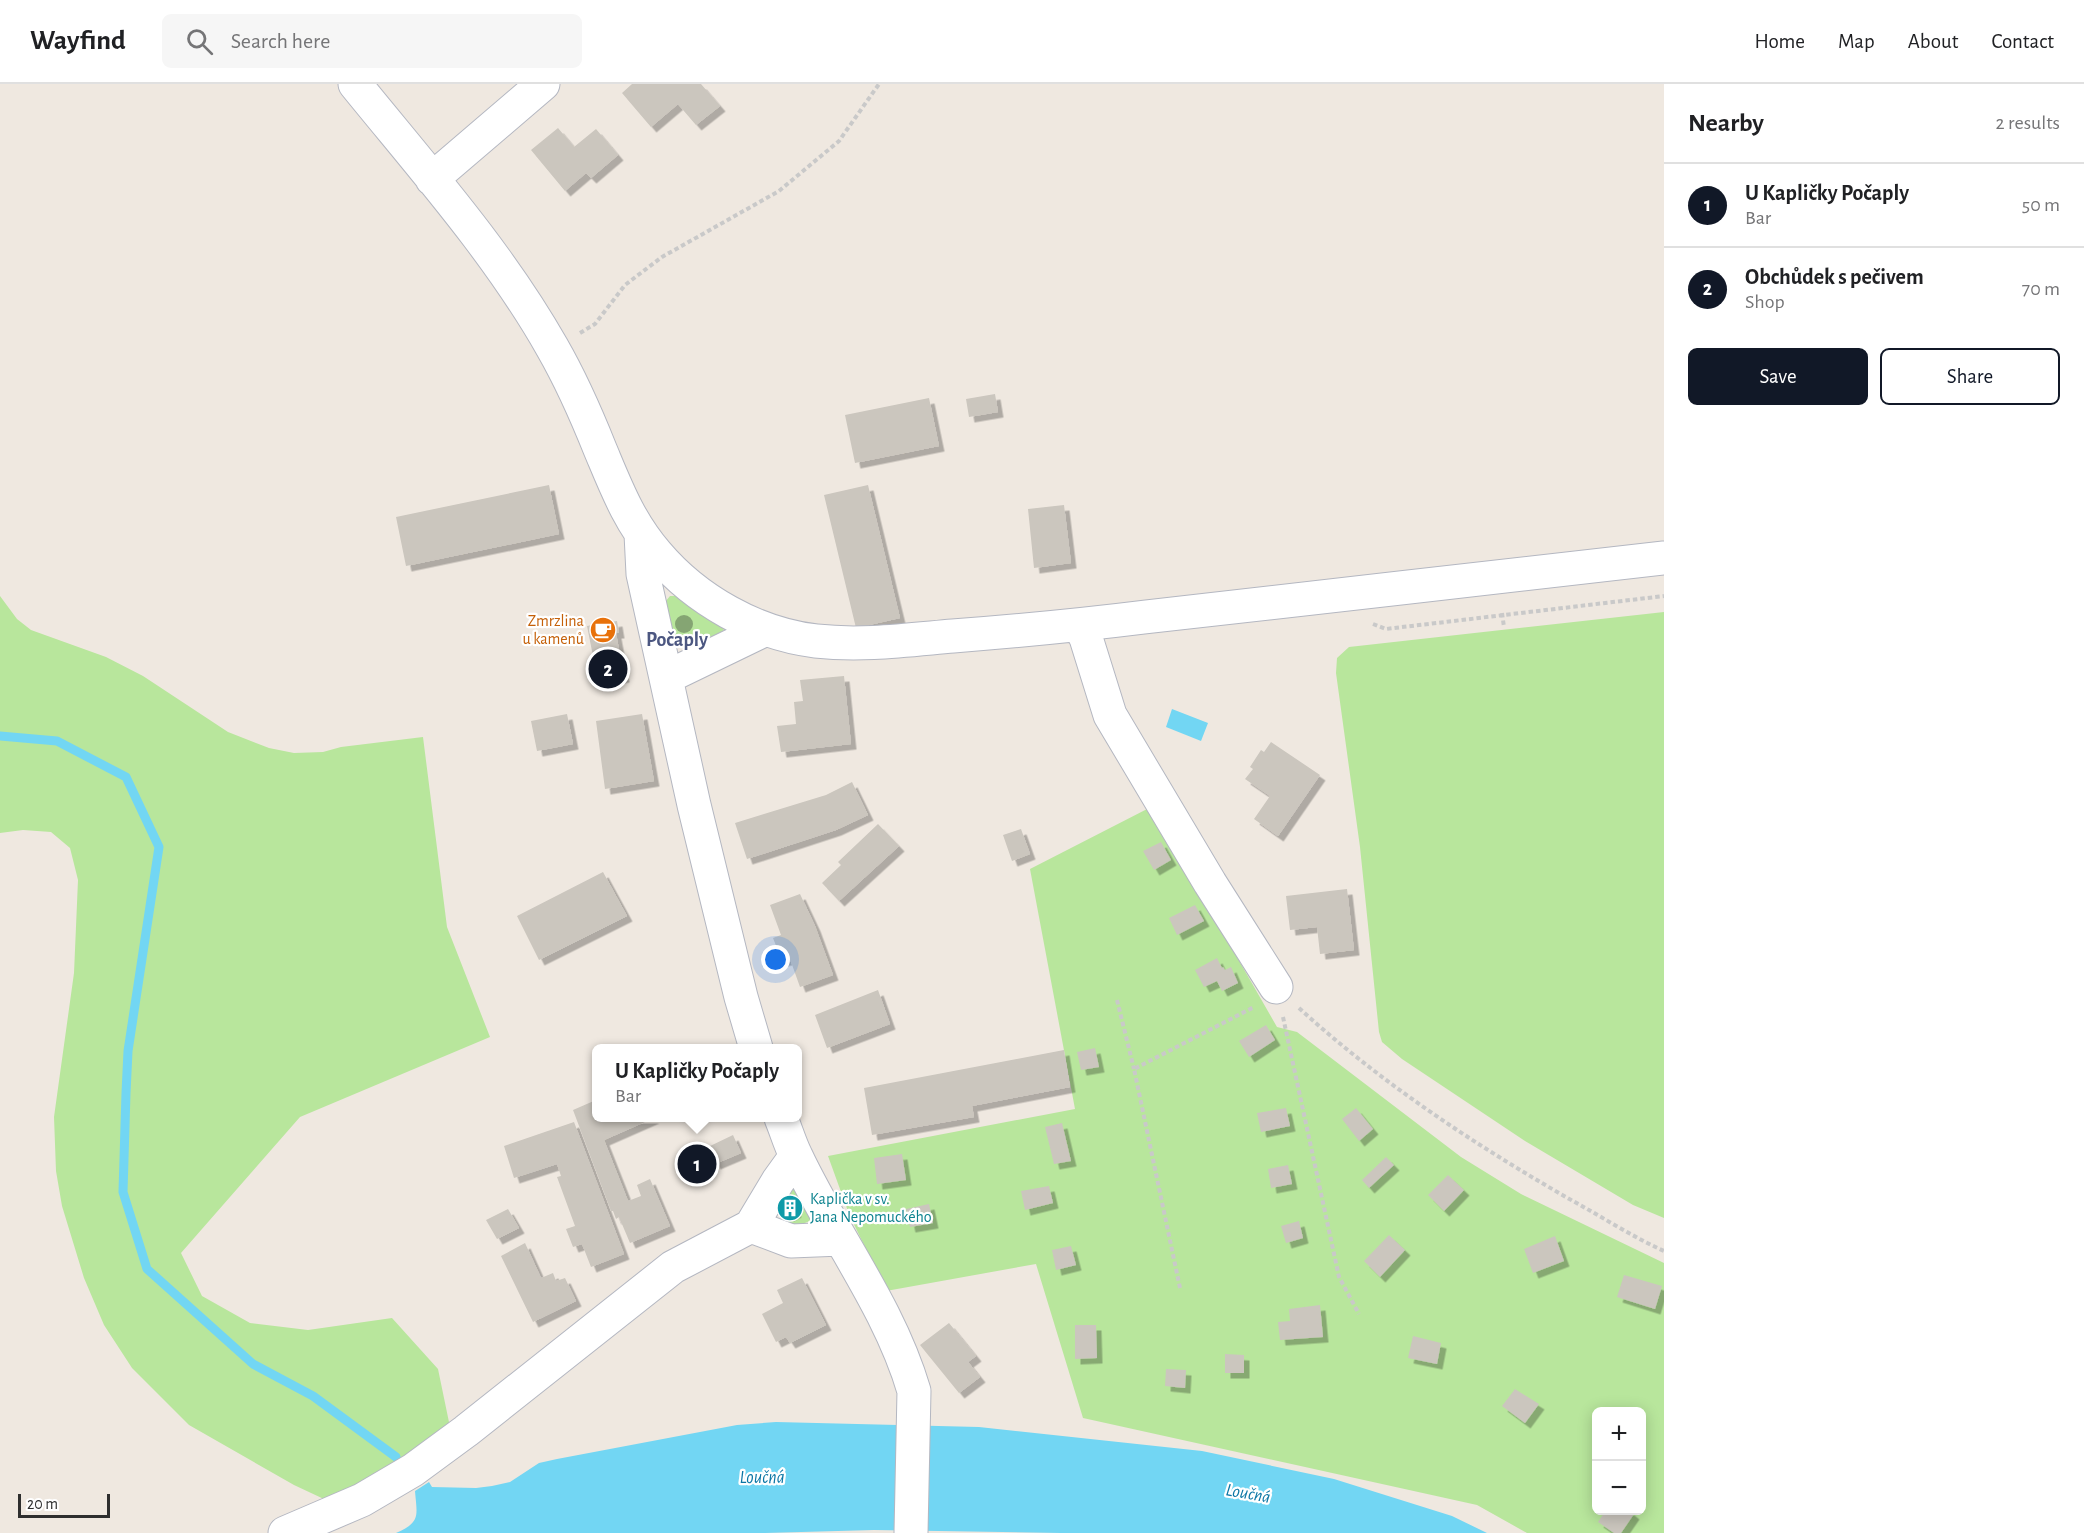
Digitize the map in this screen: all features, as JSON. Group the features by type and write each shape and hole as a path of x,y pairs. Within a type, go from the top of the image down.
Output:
{"street":[{"path":"355,84 512,281 554,350 583,407 621,501 641,534 659,557 687,584 724,610 766,629 813,640 866,643 1080,625 1664,558"},
{"path":"432,179 543,84"},
{"path":"641,534 643,574 699,828 741,998 755,1044"},
{"path":"1080,625 1110,715 1210,883 1276,987"},
{"path":"667,677 766,629"},
{"path":"783,1122 796,1156 871,1292 907,1370 914,1391 911,1533"},
{"path":"285,1533 362,1500 413,1470 557,1360 673,1267 751,1226 796,1156"},
{"path":"751,1226 791,1241 841,1239"}],"path":[{"path":"554,350 595,324 625,285 662,257 779,191 839,141 879,84"},
{"path":"1365,622 1386,629 1664,596"},
{"path":"1134,1069 1263,1003 1276,987"},
{"path":"1276,987 1349,1051 1412,1098 1556,1191 1664,1251"},
{"path":"1276,987 1339,1277 1359,1314"},
{"path":"1117,1000 1134,1069 1180,1288"}],"green space":[{"path":"0,596 17,619 31,630 106,657 143,676 228,732 269,748 294,753 323,752 341,747 423,737 447,927 490,1037 300,1117 181,1253 202,1296 250,1323 308,1330 392,1318 438,1369 450,1427 372,1481 326,1500 294,1485 189,1425 132,1368 104,1325 84,1278 62,1206 56,1171 54,1117 74,973 78,880 70,848 51,832 23,830 0,833"},
{"path":"670,596 675,596 721,625 724,630 698,640 683,641 671,637 665,602"},
{"path":"1664,612 1664,1218 1633,1205 1525,1141 1402,1059 1382,1042 1379,1032 1360,847 1336,673 1337,658 1349,647"},
{"path":"1151,807 1277,1027 1297,1032 1461,1157 1521,1194 1664,1263 1664,1533 1527,1533 1477,1505 1083,1418 1036,1264 886,1291 849,1214 828,1156 1075,1109 1030,869"},
{"path":"799,1183 815,1219 787,1230 777,1203 783,1190"}],"water":[{"path":"1172,709 1208,723 1201,741 1166,727"},
{"name":"Loučná","path":"776,1422 979,1427 1202,1451 1334,1479 1452,1516 1487,1533 1061,1533 874,1530 765,1533 396,1533 414,1521 416,1517 415,1491 429,1482 432,1487 492,1486 510,1482 539,1463 737,1425"}],"building":[{"path":"632,84 701,84 720,106 696,125 678,104 651,127 622,93"},
{"path":"558,128 574,147 596,129 618,155 591,178 586,173 565,191 531,150"},
{"path":"995,394 998,412 969,417 966,399"},
{"path":"929,398 939,446 855,463 845,415"},
{"path":"549,485 559,534 406,566 396,517"},
{"path":"868,485 900,618 856,628 824,495"},
{"path":"1064,505 1071,563 1034,568 1028,509"},
{"path":"617,621 619,633 616,633 624,677 598,681 587,626"},
{"path":"844,676 851,744 781,752 777,726 796,724 794,702 803,701 800,680"},
{"path":"567,714 573,744 537,751 531,721"},
{"path":"642,714 654,781 605,789 596,721"},
{"path":"1271,742 1320,775 1278,836 1254,819 1270,796 1245,779 1253,769 1250,767 1261,750 1264,752"},
{"path":"852,782 868,815 836,830 747,859 735,823 826,795"},
{"path":"878,824 899,846 839,901 822,883 841,865 838,862"},
{"path":"1021,829 1030,854 1012,861 1003,835"},
{"path":"1161,842 1171,860 1154,870 1143,851"},
{"path":"603,872 627,916 539,960 517,916"},
{"path":"1347,889 1354,950 1320,954 1317,927 1290,930 1286,896"},
{"path":"800,894 815,926 833,975 800,987 790,959 782,961 773,938 781,935 770,905"},
{"path":"1195,905 1204,921 1177,935 1169,918"},
{"path":"1217,958 1225,970 1231,967 1238,983 1222,991 1217,981 1204,987 1195,970"},
{"path":"878,990 890,1024 827,1048 815,1015"},
{"path":"1266,1025 1275,1040 1249,1057 1239,1041"},
{"path":"1095,1048 1099,1067 1081,1070 1077,1052"},
{"path":"1064,1050 1070,1087 972,1106 974,1117 872,1135 864,1088"},
{"path":"592,1102 592,1122 645,1122 604,1140 628,1201 641,1196 637,1185 650,1179 670,1226 630,1243 619,1217 616,1219 611,1211 573,1110"},
{"path":"1286,1108 1290,1126 1261,1132 1257,1113"},
{"path":"1356,1108 1373,1129 1359,1141 1342,1119"},
{"path":"574,1122 624,1254 591,1267 582,1244 573,1247 566,1229 575,1226 557,1177 561,1176 557,1164 514,1178 504,1146"},
{"path":"1062,1123 1071,1161 1054,1164 1045,1127"},
{"path":"733,1135 741,1153 715,1164 708,1147"},
{"path":"902,1154 906,1180 877,1184 874,1158"},
{"path":"1386,1157 1394,1165 1369,1188 1362,1180"},
{"path":"1288,1165 1292,1184 1271,1188 1268,1169"},
{"path":"1448,1175 1464,1190 1444,1211 1428,1195"},
{"path":"1049,1186 1053,1203 1025,1210 1021,1191"},
{"name":"Kaplička v sv. Jana Nepomuckého","path":"792,1201 796,1212 788,1216 784,1204"},
{"path":"929,1204 933,1223 910,1227 906,1209"},
{"path":"508,1209 519,1228 497,1239 486,1220"},
{"path":"1299,1221 1303,1238 1286,1243 1281,1226"},
{"path":"1389,1235 1405,1250 1380,1277 1364,1261"},
{"path":"1555,1236 1564,1261 1533,1273 1524,1249"},
{"path":"525,1243 541,1278 553,1273 556,1281 565,1278 576,1301 533,1322 501,1256"},
{"path":"1071,1246 1076,1265 1056,1270 1052,1250"},
{"path":"1624,1275 1662,1286 1655,1309 1617,1297"},
{"path":"802,1278 826,1325 790,1343 786,1337 776,1342 762,1314 783,1303 777,1290"},
{"path":"1320,1305 1323,1337 1280,1340 1278,1322 1290,1321 1289,1309"},
{"path":"949,1323 976,1356 968,1362 980,1377 959,1393 920,1345"},
{"path":"1075,1325 1096,1325 1097,1358 1075,1359"},
{"path":"1413,1336 1441,1343 1437,1364 1408,1358"},
{"path":"1225,1354 1244,1355 1244,1373 1225,1373"},
{"path":"1166,1369 1186,1370 1185,1388 1165,1386"},
{"path":"1515,1389 1539,1404 1525,1423 1502,1406"},
{"path":"1603,1515 1633,1515 1621,1533 1614,1533 1598,1522"}],"waterway":[{"path":"0,736 57,741 126,777 159,847 128,1051 123,1192 147,1269 253,1364 313,1396 396,1457"}],"place":[{"name":"Zmrzlina u kamenů","path":"603,630"},
{"name":"Obchůdek s pečivem","path":"608,669"},
{"name":"U Kapličky Počaply","path":"697,1164"},
{"name":"Kaplička v sv. Jana Nepomuckého","path":"790,1208"}],"district":[{"name":"Počaply","path":"677,640"}]}
